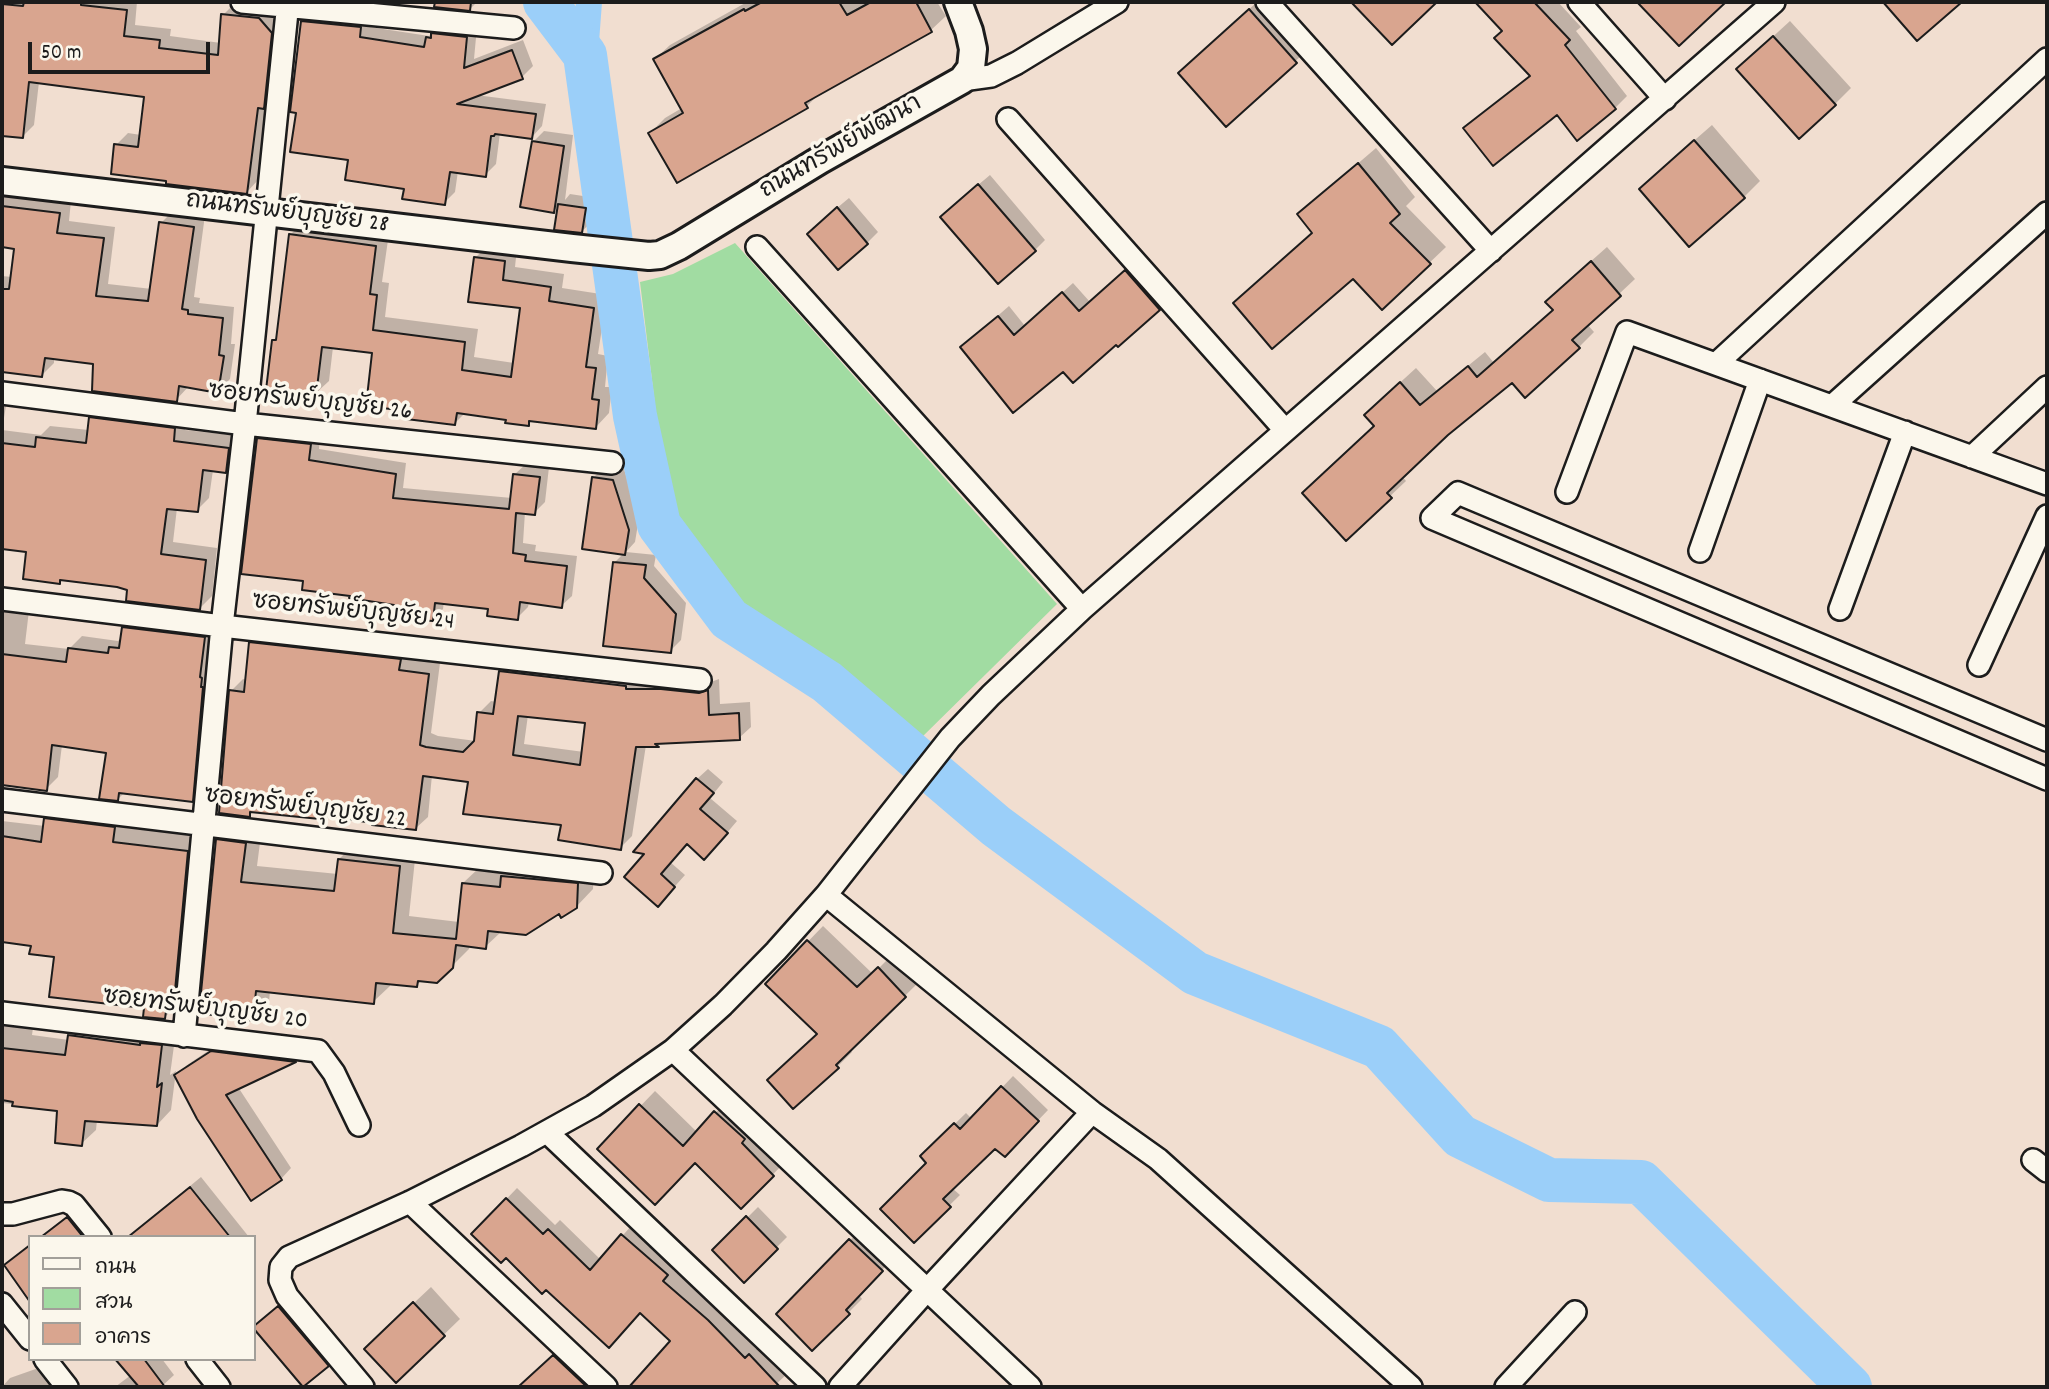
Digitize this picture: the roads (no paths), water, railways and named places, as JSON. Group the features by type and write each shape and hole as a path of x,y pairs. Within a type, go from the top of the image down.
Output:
{"street":[{"path":"242,2 288,4 514,28"},
{"path":"958,2 973,50 971,68 962,80"},
{"path":"962,80 991,76 1017,63 1116,2"},
{"path":"1268,2 1490,251"},
{"path":"1579,2 1665,99"},
{"path":"363,1387 287,1296 280,1280 281,1267 289,1257 410,1202 547,1132 593,1106 673,1050 723,1005 826,895 950,738 1082,609 1774,2"},
{"path":"184,1036 222,626 288,4"},
{"path":"1716,364 2047,59"},
{"name":"ถนนทรัพย์พัฒนา","path":"649,256 669,252 820,160 962,80"},
{"path":"1008,119 1285,430"},
{"name":"ถนนทรัพย์บุญชัย 28","path":"2,181 649,256"},
{"path":"1832,406 2047,214"},
{"path":"757,247 1082,609"},
{"path":"1567,492 1627,332 2047,484"},
{"path":"1700,551 1760,380"},
{"path":"1972,457 2047,387"},
{"name":"ซอยทรัพย์บุญชัย 26","path":"2,393 245,424 612,463"},
{"path":"1840,609 1905,432"},
{"path":"2047,740 1458,493 1432,518 2047,779"},
{"path":"1979,665 2047,516"},
{"name":"ซอยทรัพย์บุญชัย 24","path":"2,599 700,680"},
{"name":"ซอยทรัพย์บุญชัย 22","path":"2,800 601,873"},
{"path":"826,895 1092,1112 1158,1159 1411,1387"},
{"name":"ซอยทรัพย์บุญชัย 20","path":"2,1013 318,1051 334,1073 359,1125"},
{"path":"673,1050 1030,1387"},
{"path":"840,1387 1092,1112"},
{"path":"547,1132 815,1387"},
{"path":"2,1214 68,1202 74,1205 98,1235"},
{"path":"410,1202 606,1387"},
{"path":"2,1304 28,1336"},
{"path":"1506,1387 1575,1312"},
{"path":"47,1361 67,1387"},
{"path":"199,1361 219,1387"}],"waterway":[{"path":"545,2 585,55 635,416 659,525 729,619 827,682 996,826 1195,973 1379,1047 1460,1136 1549,1180 1641,1182 1850,1387"},
{"path":"585,55 589,2"}]}
